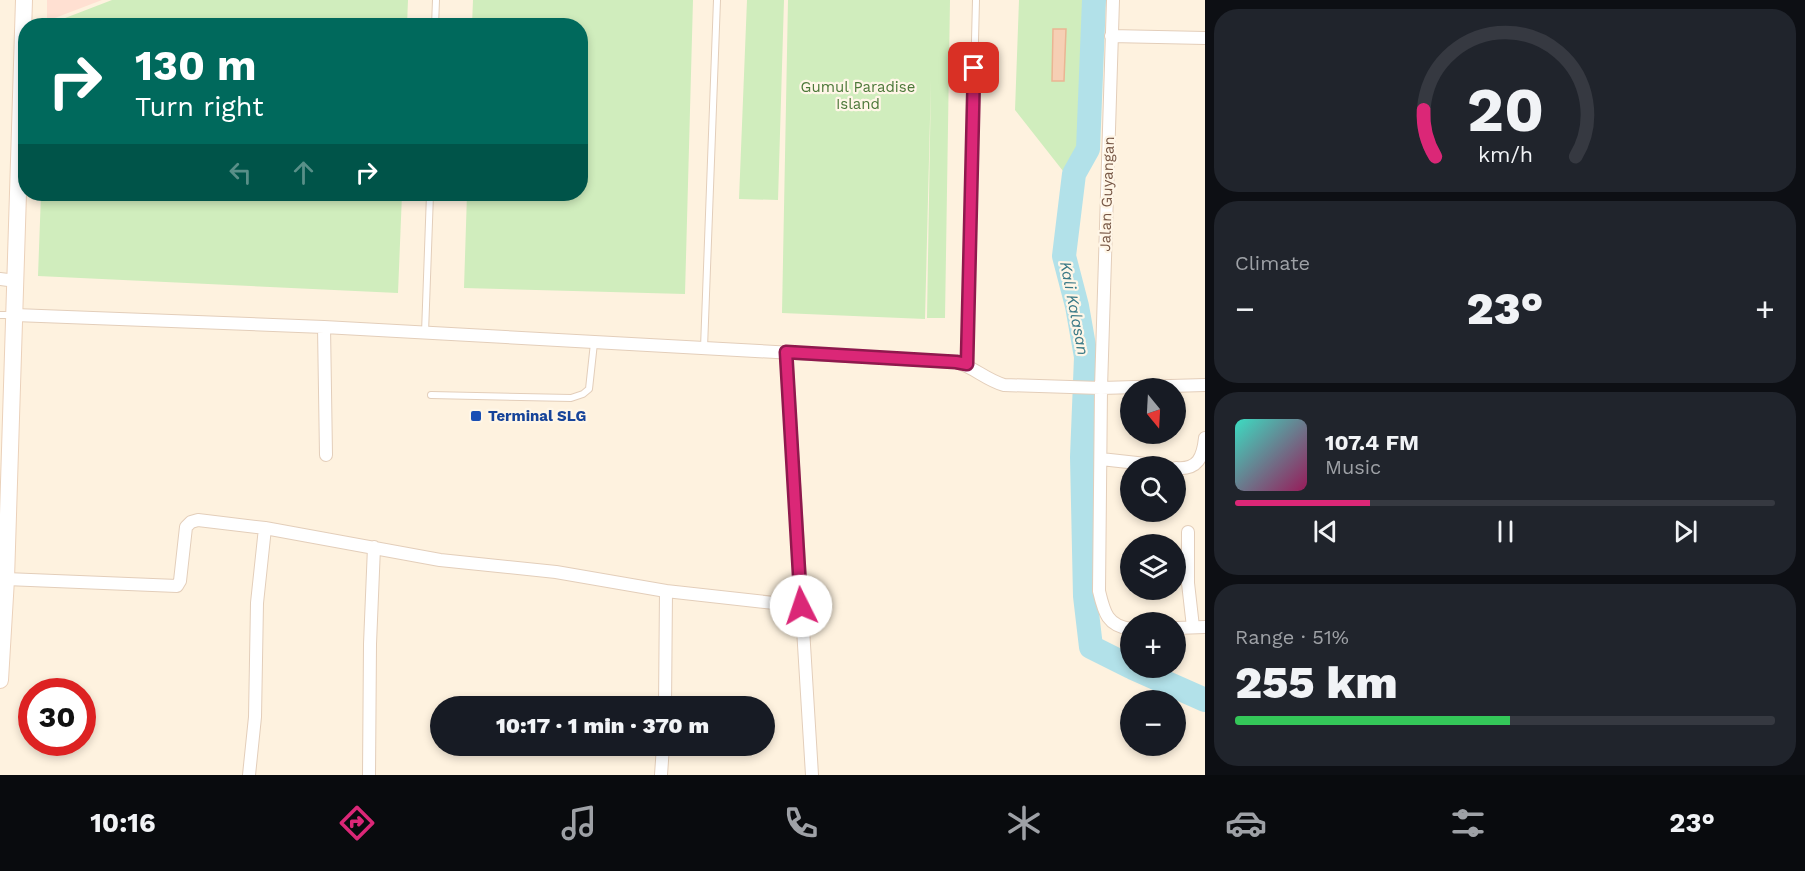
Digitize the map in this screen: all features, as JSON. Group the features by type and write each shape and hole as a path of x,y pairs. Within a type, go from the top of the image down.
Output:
{"main road":[{"path":"23,18 24,0"},
{"path":"0,680 6,579 8,280 18,105"}],"street":[{"name":"Jalan Guyangan","path":"1113,0 1097,388 1101,459 1099,591 1105,615 1113,624 1120,626"},
{"path":"1112,36 1205,38"},
{"path":"8,315 324,327 956,362 967,364 989,381 1004,385 1097,388 1205,385"},
{"path":"324,327 326,455"},
{"path":"786,352 812,775"},
{"path":"1186,468 1198,463 1202,458 1205,438"},
{"path":"1101,459 1120,461"},
{"path":"6,579 177,586 180,581 186,527 198,520 266,528 440,560 556,572 666,591 801,606"},
{"path":"249,775 255,717 257,603 266,528"},
{"path":"1188,532 1188,583 1199,627"},
{"path":"369,775 370,644 374,547"},
{"path":"665,696 666,591"},
{"path":"661,775 662,756"}],"lane":[{"path":"435,18 436,0"},
{"path":"704,348 717,0"},
{"path":"967,364 976,0"},
{"path":"425,333 430,201"},
{"path":"431,395 577,396 589,389 594,343"}],"shaded area":[{"path":"47,0 102,0 55,18 47,18"}],"green space":[{"path":"112,0 408,0 407,18 65,18"},
{"path":"473,0 693,0 685,294 464,288 467,201 588,201 588,18 472,18"},
{"path":"747,0 784,0 778,200 739,199"},
{"name":"Gumul Paradise Island","path":"788,0 950,0 945,318 927,318 931,79 925,319 782,313"},
{"path":"1019,0 1089,0 1081,148 1071,168 1063,171 1015,110"},
{"path":"41,201 402,201 398,293 38,276"}],"building":[{"path":"1053,29 1066,29 1064,81 1052,81"}],"waterway":[{"name":"Kali Kalasan","path":"1094,0 1088,149 1074,174 1064,256 1077,306 1086,357 1082,457 1085,596 1091,647 1120,662"},
{"name":"Kali Kalasan","path":"1156,678 1205,700"}],"place":[{"name":"Terminal SLG","path":"476,416"}],"route":[{"path":"801,606 786,352 967,364 974,68"}]}
